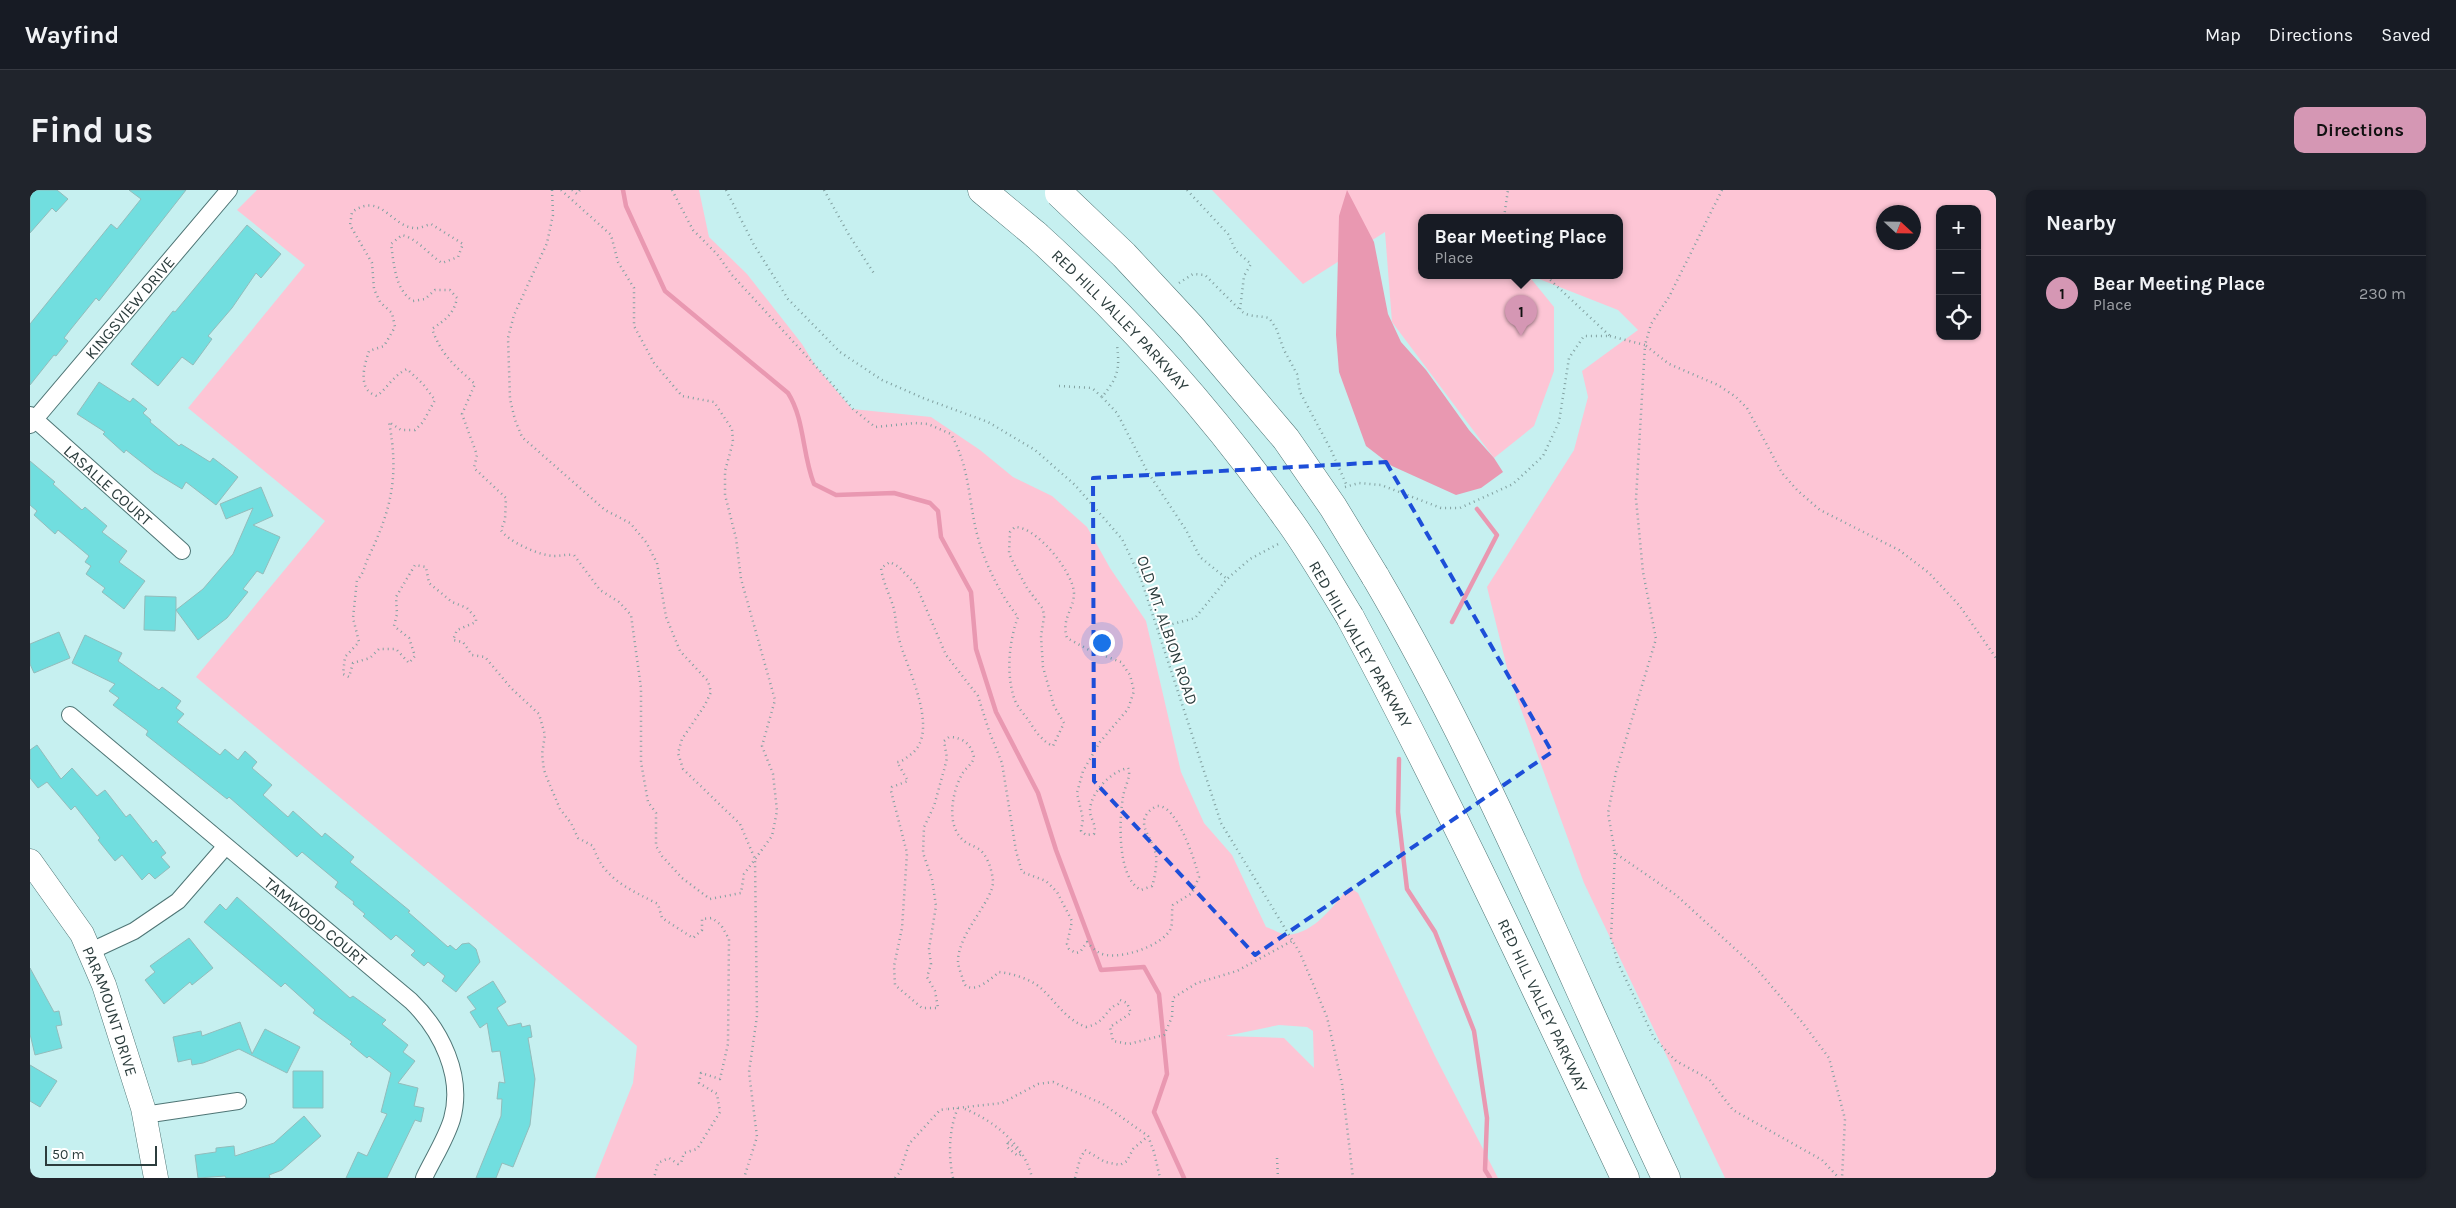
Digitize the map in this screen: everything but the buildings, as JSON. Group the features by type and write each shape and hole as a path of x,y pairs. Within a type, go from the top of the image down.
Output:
{"highway":[{"name":"RED HILL VALLEY PARKWAY","path":"982,190 1088,282 1184,384 1286,516 1350,617 1414,736 1625,1178"},
{"path":"1057,191 1101,231 1184,319 1286,438 1333,507 1417,648 1504,826 1666,1178"}],"street":[{"name":"KINGSVIEW DRIVE","path":"32,420 229,190"},
{"name":"LASALLE COURT","path":"32,420 182,551"},
{"name":"TAMWOOD COURT","path":"70,715 225,847 411,1001 438,1032 451,1069 455,1095 454,1109 452,1120 424,1178"},
{"path":"91,951 134,931 178,901 225,847"},
{"name":"PARAMOUNT DRIVE","path":"30,861 82,934 91,951 104,985 144,1115 156,1178"},
{"path":"144,1115 238,1101"}],"path":[{"path":"552,190 553,215 547,243 514,315 508,338 510,399 514,420 522,437 605,510 630,523 646,542 657,563 666,617 680,651 708,681 711,692 705,705 682,739 678,753 683,769 739,822 755,859 757,1016 749,1072 758,1137 744,1178"},
{"path":"561,190 611,235 618,262 634,288 634,326 654,362 682,396 714,402 732,429 733,442 725,471 724,495 736,538 741,579 775,700 762,746 773,774 777,811 772,836 744,874 741,893 710,899 682,878 662,856 656,846 656,813 648,802 641,762 640,688 631,615 619,602 600,590 574,555 554,556 540,553 504,536 501,530 505,520 506,498 474,468 477,455 462,414 475,384 446,358 432,329 449,316 456,307 457,298 450,290 436,290 425,299 413,301 404,296 395,271 390,244 402,235 419,244 428,254 442,263 458,257 463,244 431,224 418,228 404,224 383,206 366,204 352,212 350,225 372,263 374,289 380,302 392,313 395,327 384,346 369,351 363,370 365,386 370,394 377,396 389,386 397,373 407,369 423,384 435,400 423,422 415,430 401,430 389,422 392,440 394,488 380,535 368,559 364,573 357,580 353,618 359,642 345,657 342,674 349,677 353,663 370,658 379,649 396,649 409,663 412,661 414,656 409,638 394,626 397,614 396,597 415,565 426,567 429,583 452,602 466,608 476,618 476,622 457,630 453,640 463,642 472,655 485,657 511,688 539,714 545,734 542,754 544,770 560,809 572,823 578,838 593,846 598,862 621,885 658,904 662,918 680,927 684,934 693,938 702,930 702,919 706,917 712,918 721,925 729,939 729,1018 725,1062 720,1079 701,1073 698,1079 699,1082 717,1094 720,1112 697,1149 684,1152 681,1163 678,1164 669,1158 658,1163 654,1178"},
{"path":"572,190 577,194 580,190"},
{"path":"672,190 693,230 717,254 732,275 833,385 852,409 875,427 915,423 928,424 951,434 965,464 977,532 986,559 1010,607 1018,617 1014,629 1010,659 1011,688 1014,700 1034,730 1053,746 1064,723 1054,706 1043,667 1041,636 1044,617 1043,609 1027,588 1012,560 1009,553 1010,532 1015,527 1026,529 1045,545 1066,569 1074,595 1066,617 1065,630 1067,638 1089,650 1121,662 1130,675 1134,691 1128,709 1100,742 1080,778 1077,793 1082,819 1081,831 1086,835 1094,834 1096,828 1090,812 1096,792 1117,772 1128,768 1129,774 1123,796 1120,821 1121,847 1130,882 1141,890 1152,886 1156,856 1146,835 1144,822 1147,814 1160,805 1167,809 1178,822 1196,866 1199,877 1196,885 1192,893 1173,905 1170,928 1160,940 1147,949 1116,956 1098,952 1087,942 1080,952 1072,952 1067,944 1072,921 1057,892 1046,881 1022,872 1016,852 1002,763 978,696 946,655 916,585 899,567 890,562 884,564 881,568 883,583 893,606 899,640 911,668 919,698 923,734 915,751 897,762 908,781 892,787 891,791 907,853 902,928 894,966 895,985 922,1008 938,1008 935,991 927,978 930,964 929,949 936,906 923,845 924,827 934,806 946,764 944,741 948,737 960,739 971,746 974,758 968,769 961,774 951,817 955,830 963,840 983,853 990,867 993,884 961,944 958,961 963,983 966,987 971,988 982,985 999,972 1013,974 1041,988 1061,1012 1086,1027 1103,1020 1120,1000 1127,1003 1131,1013 1110,1027 1112,1041 1129,1044 1164,1035 1172,1017 1172,998 1176,994 1197,983 1237,971 1292,941"},
{"name":"OLD MT. ALBION ROAD","path":"726,190 754,245 788,299 840,352 882,380 923,398 988,422 1035,450 1075,485 1122,539 1141,579 1221,822 1292,941 1327,1017 1342,1084 1353,1178"},
{"path":"824,190 849,235 875,275"},
{"path":"1187,190 1228,234 1236,251 1250,261 1251,264 1244,276 1240,310 1255,317 1269,318 1276,328 1284,350 1297,374 1300,392 1331,450 1347,486"},
{"path":"1504,214 1508,190"},
{"path":"1722,190 1669,297 1651,324 1645,345 1636,499 1644,572 1656,639 1614,780 1608,813 1615,853 1611,938 1618,963 1654,1038 1676,1061 1708,1079 1734,1110 1822,1160 1841,1178"},
{"path":"1549,279 1610,336"},
{"path":"1340,492 1347,486 1358,483 1381,485 1441,508 1460,508 1513,484 1543,456 1559,422 1569,358 1584,336 1610,336 1645,345 1669,364 1718,386 1736,397 1747,408 1782,473 1798,491 1820,510 1898,550 1929,573 1959,605 1996,658"},
{"path":"1102,397 1117,413 1147,471 1186,530 1200,557 1227,579"},
{"path":"1158,628 1195,618 1227,579 1250,559 1284,539"},
{"path":"1615,853 1676,895 1756,968 1802,1022 1829,1058 1844,1119 1841,1178"},
{"path":"948,1109 1002,1103 1038,1084 1052,1082 1103,1104 1148,1136 1160,1178"},
{"path":"953,1178 949,1152 952,1120 958,1108"},
{"path":"895,1178 900,1172 909,1144 940,1110 958,1108 963,1108 986,1119 1004,1133 1022,1154 1030,1169 1032,1178"},
{"path":"1075,1178 1080,1159 1085,1150 1105,1162 1120,1166 1127,1161 1133,1149 1148,1136"},
{"path":"1008,1142 1017,1152 1022,1154 1018,1156 1012,1153 1008,1147 1008,1142"},
{"path":"1277,1158 1278,1178"}],"highlighted area":[{"path":"1386,462 1552,752 1255,955 1094,781 1093,478"}],"shaded area":[{"path":"257,190 699,190 709,237 747,274 802,344 815,365 852,409 931,417 980,450 1013,477 1052,496 1087,527 1110,568 1146,621 1181,772 1204,823 1232,855 1266,927 1286,935 1298,933 1315,924 1323,917 1349,887 1358,893 1435,1056 1498,1178 595,1178 633,1083 637,1046 196,677 325,521 188,408 305,265 237,210","holes":["1279,1025 1307,1027 1313,1031 1314,1068 1284,1038 1226,1036"]},
{"path":"1212,190 1996,190 1996,1178 1725,1178 1584,883 1509,676 1487,587 1574,450 1588,397 1582,371 1638,330 1618,310 1539,279 1623,279 1623,214 1418,214 1418,279 1531,279 1554,307 1554,371 1534,426 1494,458 1392,322 1385,232 1303,284"},
{"path":"1347,190 1374,242 1388,314 1401,342 1426,370 1469,430 1494,458 1503,472 1481,488 1456,495 1392,466 1366,446 1339,372 1336,335 1339,216"}],"waterway":[{"path":"623,190 626,206 665,291 788,393 798,414 807,461 814,484 836,495 894,493 930,503 938,511 941,537 971,592 976,649 996,712 1038,793 1056,850 1101,970 1144,967 1159,994 1167,1074 1154,1112 1184,1178"},
{"path":"1452,622 1497,535 1477,509"},
{"path":"1399,759 1398,812 1407,889 1435,932 1474,1031 1487,1118 1485,1170 1490,1178"}],"place":[{"name":"Bear Meeting Place","path":"1521,336"}]}
